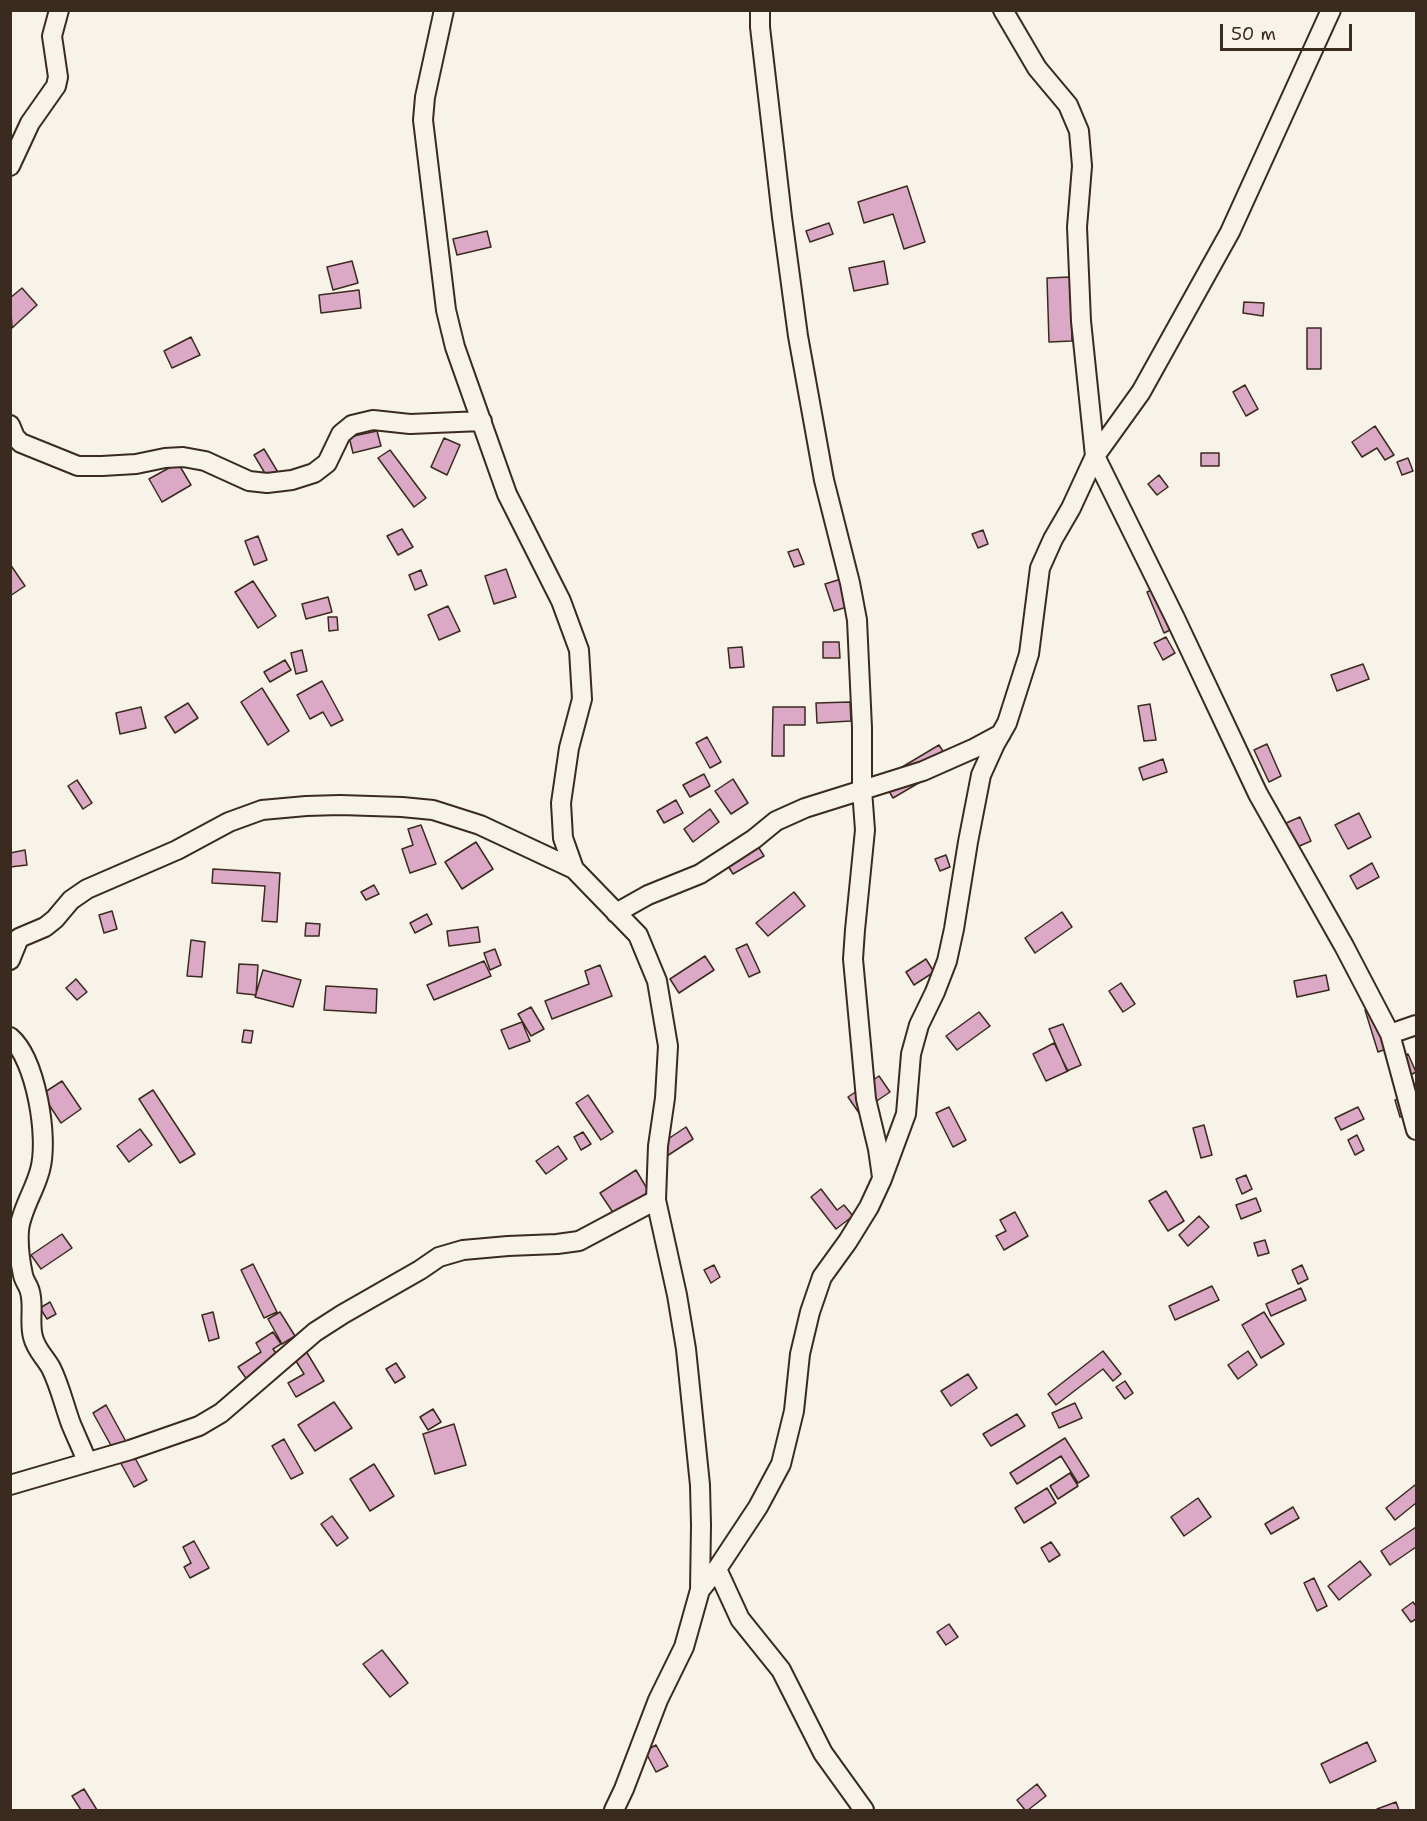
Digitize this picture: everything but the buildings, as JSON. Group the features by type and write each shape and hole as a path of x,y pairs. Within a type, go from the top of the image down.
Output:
{"street":[{"path":"10,166 30,123 56,86 58,77 52,36 59,10"},
{"path":"444,10 425,97 423,120 446,310 455,347 507,494 561,602 579,650 582,699 569,748 561,802 563,838 574,869"},
{"path":"760,10 782,217 798,336 824,480 850,583 856,620 862,728 861,790 865,830 853,959 866,1099 878,1149 882,1179"},
{"path":"1003,10 1037,68 1068,105 1078,131 1082,166 1077,227 1081,321 1095,456 1165,597 1258,794 1344,946 1390,1034 1416,1130"},
{"path":"700,1590 717,1569 758,1507 781,1464 794,1411 800,1354 810,1312 822,1277 869,1207 906,1114 911,1054 919,1025 947,961 981,775 1007,723 1029,654 1040,568 1095,456 1141,392 1230,232 1331,10"},
{"path":"10,425 15,437 21,443 78,466 136,464 183,457 205,461 249,480 267,483 292,480 315,473 327,463 341,434 352,425 373,420 410,424 482,421"},
{"path":"616,913 648,895 700,874 754,839 776,821 805,808 923,771 1001,734"},
{"path":"10,960 19,938 45,927 71,900 87,889 177,850 229,822 262,810 340,805 433,810 480,825 574,869 638,935 657,981 668,1046 665,1098 658,1146 656,1200 686,1348 700,1485 700,1590 684,1647 658,1700 614,1810"},
{"path":"1390,1034 1416,1025"},
{"path":"10,1037 19,1044 27,1064 39,1101 42,1129 41,1168 21,1218 19,1230 23,1277 30,1291 32,1335 38,1351 50,1366 87,1461"},
{"path":"10,1485 199,1426 221,1413 315,1332 439,1257 463,1250 579,1241 656,1200"},
{"path":"717,1569 740,1619 781,1670 823,1753 864,1810"}]}
